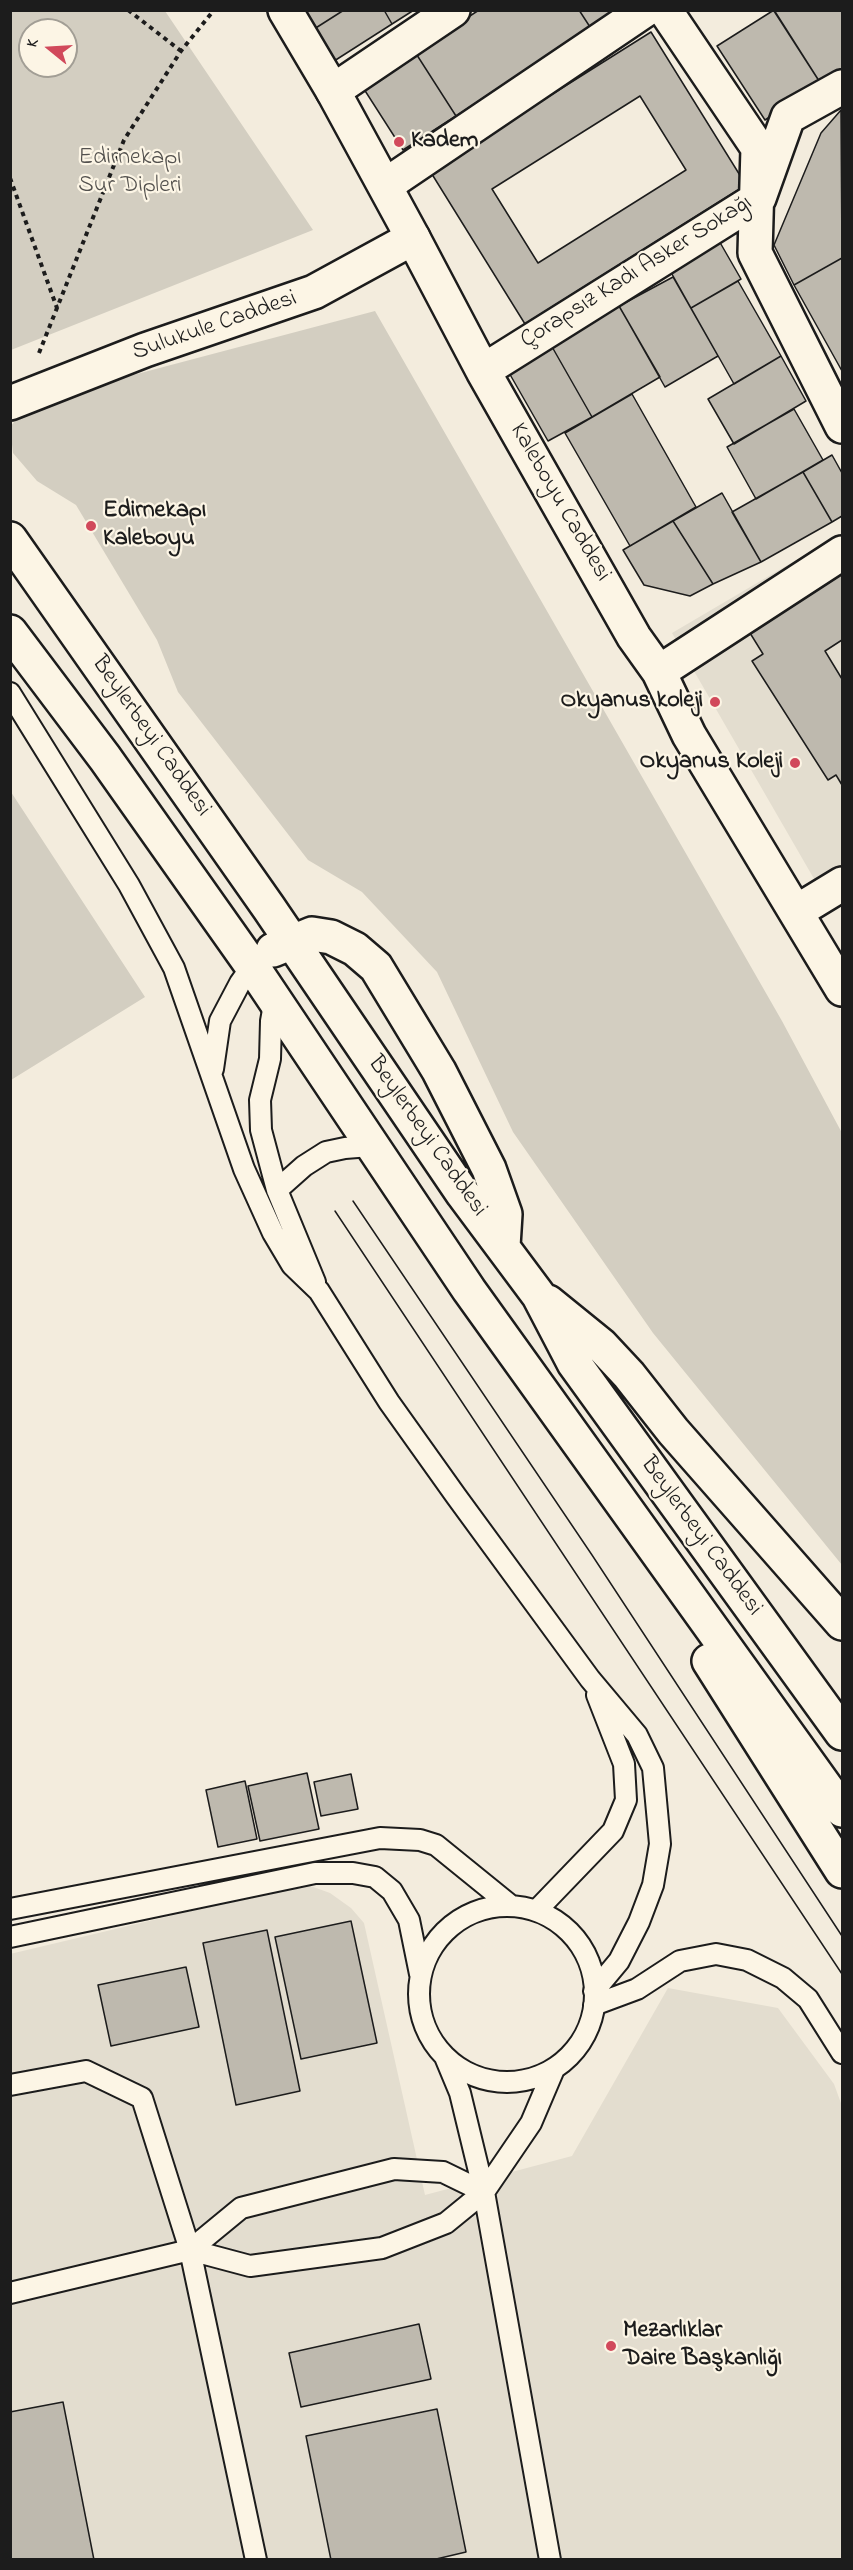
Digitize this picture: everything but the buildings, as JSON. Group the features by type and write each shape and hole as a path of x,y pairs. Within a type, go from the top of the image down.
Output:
{"main road":[{"name":"Kaleboyu Caddesi","path":"285,10 386,185 483,371 634,637 659,672 689,735 843,989"},
{"path":"333,91 453,10"},
{"path":"386,185 645,10"},
{"path":"665,10 758,148 759,198 755,253 843,426"},
{"name":"Çorapsız Kadı Asker Sokağı","path":"483,371 759,198 788,117 843,87"},
{"name":"Sulukule Caddesi","path":"15,401 145,350 314,292 413,238"},
{"name":"Beylerbeyi Caddesi","path":"10,539 292,942 463,1194 539,1296 574,1363 843,1733"},
{"path":"659,672 843,554"},
{"name":"Beylerbeyi Caddesi","path":"10,632 105,758 252,966 370,1146 469,1290 843,1810"},
{"path":"796,912 843,884"},
{"path":"252,966 275,948 312,934 330,937 367,956 439,1071 489,1169 505,1214 503,1246"},
{"path":"275,999 292,942"},
{"path":"539,1296 601,1346 629,1375 674,1431 843,1623"},
{"path":"661,1556 696,1641 843,1871"}],"lane":[{"path":"10,693 161,940 174,968 244,1169 273,1233 292,1265 319,1291"},
{"path":"212,1075 220,1021 240,983 252,966"},
{"path":"275,999 271,1021 270,1059 260,1100 261,1130 277,1190 319,1291 389,1402 590,1679 637,1736 653,1768 660,1844 653,1885 639,1922 619,1961 594,1998"},
{"path":"277,1190 304,1166 326,1152 370,1146"},
{"path":"537,1911 613,1832 626,1800 624,1764 590,1679"},
{"path":"10,1909 380,1838 420,1840 436,1845 510,1905"},
{"path":"10,1937 315,1873 353,1873 375,1877 392,1891 409,1920 420,1974 419,2004 428,2033 445,2057 460,2093 484,2192 550,2559"},
{"path":"420,1974 432,1946 453,1923 480,1909 510,1905 537,1911 562,1924 581,1945 592,1971 594,1998 589,2026 574,2050 554,2069 528,2080 500,2082 470,2075 445,2057"},
{"path":"594,1998 637,1989 680,1961 716,1954 747,1960 783,1978 808,2000 843,2053"},
{"path":"190,2250 249,2266 382,2248 446,2223 484,2192 531,2123 554,2069"},
{"path":"10,2085 86,2072 142,2098 190,2250 256,2559"},
{"path":"10,2293 190,2250 241,2208 394,2169 443,2172 484,2192"}],"path":[{"path":"128,10 181,51"},
{"path":"15,401 57,309 124,140 181,51 214,10"},
{"path":"10,178 57,309"}],"shaded area":[{"name":"Okyanus Koleji","path":"842,533 842,893 828,903 672,633"},
{"path":"305,1884 330,1893 351,1908 364,1923 425,2195 572,2156 668,1988 778,2008 834,2084 842,2106 842,2559 11,2559 10,1954"}],"green space":[{"name":"Edirnekapı Sur Dipleri","path":"11,10 165,11 313,230 11,350"},
{"path":"375,311 782,1021 842,1133 842,1565 653,1333 513,1132 437,972 362,892 308,860 178,692 157,640 76,505 37,481 13,453 10,427 31,402"},
{"path":"11,792 145,997 10,1080"}],"tram line":[{"path":"353,1201 592,1555 842,1936"},
{"path":"335,1211 842,1974"}],"place":[{"name":"Kadem","path":"399,142"},
{"name":"Edirnekapı Kaleboyu","path":"91,526"},
{"name":"Okyanus koleji","path":"715,702"},
{"name":"Okyanus Koleji","path":"795,763"},
{"name":"Mezarlıklar Daire Başkanlığı","path":"611,2346"}]}
